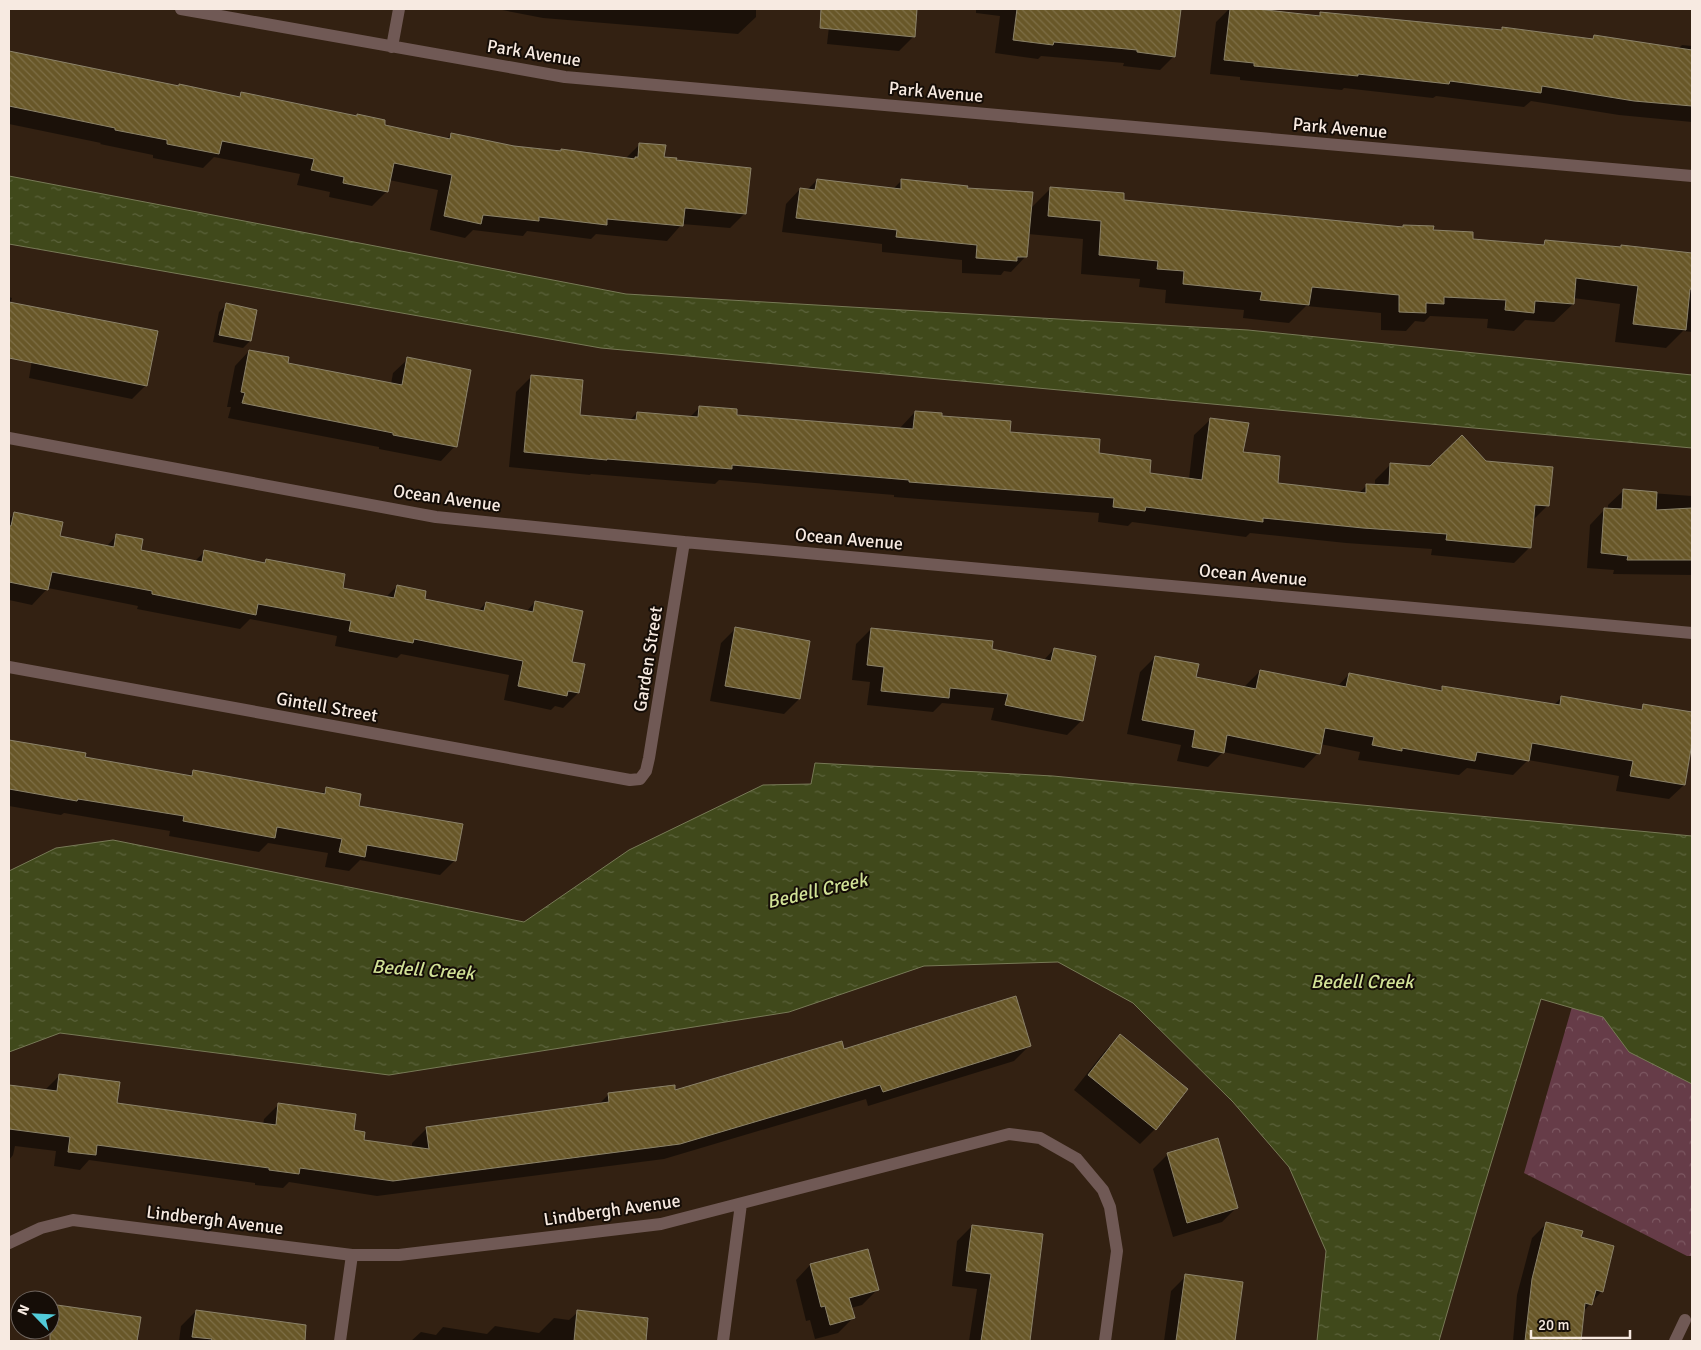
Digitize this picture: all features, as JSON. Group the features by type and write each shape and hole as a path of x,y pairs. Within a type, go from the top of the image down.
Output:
{"street":[{"name":"Park Avenue","path":"181,9 565,77 1692,176"},
{"path":"392,47 399,9"},
{"name":"Ocean Avenue","path":"9,438 436,517 684,542 1692,634"},
{"name":"Garden Street","path":"640,779 646,771 650,758 684,542"},
{"name":"Gintell Street","path":"9,667 630,780 640,779"},
{"name":"Lindbergh Avenue","path":"9,1243 41,1228 74,1220 352,1254 399,1255 661,1224 1009,1134 1040,1138 1077,1159 1103,1190 1110,1207 1117,1251 1105,1341"},
{"path":"723,1341 741,1204"},
{"path":"340,1341 352,1254"},
{"path":"1675,1341 1684,1320"}],"green space":[{"path":"1576,993 1692,1063 1692,1256 1687,1256 1524,1173"}],"water":[{"path":"9,176 626,294 1248,330 1692,375 1692,448 601,348 9,244"},
{"name":"Bedell Creek","path":"815,763 1053,776 1692,836 1692,1084 1629,1052 1603,1017 1541,999 1439,1341 1317,1341 1326,1251 1289,1167 1233,1102 1133,1003 1058,962 924,966 789,1012 389,1075 60,1033 9,1052 9,871 56,848 113,840 524,922 629,850 763,785 811,784"}],"building":[{"path":"821,9 917,9 915,37 820,28"},
{"path":"1017,9 1181,9 1175,57 1137,52 1137,50 1054,42 1053,45 1013,40"},
{"path":"1230,9 1257,9 1320,16 1320,12 1502,30 1502,27 1593,39 1594,35 1692,50 1692,106 1634,101 1542,86 1541,93 1450,81 1449,84 1358,74 1358,76 1254,66 1254,63 1224,60"},
{"path":"9,51 179,86 179,84 240,97 241,92 357,116 357,114 385,120 385,125 450,139 451,133 514,146 561,151 561,149 635,159 635,157 638,157 639,143 666,145 664,157 751,168 746,214 685,208 683,226 607,219 607,225 539,217 539,221 483,215 481,224 444,216 452,175 394,163 388,192 343,183 344,177 311,170 314,159 222,141 219,154 167,144 167,140 115,130 115,128 9,106"},
{"path":"817,179 901,189 901,179 968,186 967,188 1033,192 1027,257 1017,257 1017,261 976,258 977,245 896,237 897,230 796,218 800,188 815,190"},
{"path":"1050,187 1124,193 1124,200 1403,227 1403,225 1434,226 1433,230 1473,232 1473,239 1544,245 1545,240 1621,247 1621,245 1692,253 1692,289 1690,289 1686,330 1633,324 1638,286 1576,278 1574,304 1535,301 1534,313 1505,310 1506,300 1444,297 1444,304 1426,303 1426,313 1399,312 1399,295 1312,287 1309,305 1260,300 1262,292 1183,284 1184,271 1157,269 1158,261 1099,255 1101,221 1048,216"},
{"path":"9,302 158,331 147,386 9,358"},
{"path":"226,303 257,310 251,341 219,335"},
{"path":"249,350 289,357 288,363 402,385 407,357 471,370 457,447 242,403 245,393 241,392"},
{"path":"531,375 583,380 580,415 636,420 637,412 698,417 699,406 737,409 737,415 913,429 915,411 942,413 942,416 1011,421 1010,432 1100,439 1099,453 1151,460 1150,473 1202,480 1210,418 1249,423 1243,452 1280,456 1278,483 1366,493 1366,484 1389,485 1390,463 1430,466 1462,435 1486,461 1553,467 1549,506 1535,505 1531,548 1446,540 1447,534 1263,518 1263,522 1146,507 1145,511 1113,507 1114,498 909,482 909,480 732,465 732,469 524,452"},
{"path":"1623,489 1657,492 1656,510 1692,508 1692,560 1627,560 1628,556 1601,553 1604,508 1622,509"},
{"path":"14,512 63,522 60,536 114,547 116,534 143,539 141,550 202,562 204,550 265,563 266,559 345,574 343,588 394,598 397,585 426,591 425,599 484,611 486,602 533,612 535,601 583,611 572,662 585,664 579,693 568,691 567,696 518,686 523,661 414,639 413,643 349,631 351,621 258,604 256,615 152,594 152,591 52,572 48,590 9,582 9,526 11,526"},
{"path":"735,627 810,641 800,699 725,686"},
{"path":"871,628 993,641 992,649 1051,661 1054,648 1096,656 1083,721 1005,705 1008,694 950,688 949,698 881,691 884,667 867,665"},
{"path":"1155,656 1199,664 1196,677 1256,689 1260,670 1346,687 1349,673 1442,691 1442,686 1560,705 1561,696 1642,710 1643,704 1692,712 1692,743 1685,785 1630,776 1633,761 1532,743 1529,761 1477,752 1475,761 1402,748 1402,751 1372,745 1374,737 1325,728 1320,754 1227,735 1224,753 1192,747 1195,730 1142,720"},
{"path":"9,740 86,753 85,757 192,776 193,770 325,794 326,787 361,794 359,806 463,824 456,861 367,845 365,857 339,852 342,839 277,827 275,838 183,821 184,816 9,789"},
{"path":"1016,996 1031,1046 883,1092 880,1085 680,1144 393,1181 300,1168 299,1174 269,1170 269,1168 97,1145 96,1155 68,1152 70,1137 9,1129 9,1085 57,1091 59,1074 120,1082 117,1103 276,1125 278,1103 356,1114 354,1130 365,1132 364,1140 429,1149 426,1127 609,1102 608,1093 675,1085 675,1090 842,1041 844,1049"},
{"path":"1120,1034 1188,1089 1156,1130 1088,1075"},
{"path":"1218,1138 1238,1208 1187,1223 1167,1153"},
{"path":"1546,1222 1583,1231 1581,1237 1614,1246 1603,1292 1596,1290 1592,1305 1585,1303 1581,1341 1525,1341 1532,1279"},
{"path":"972,1225 1043,1234 1030,1341 981,1341 991,1274 966,1271"},
{"path":"868,1249 879,1290 849,1298 855,1318 830,1325 825,1306 821,1307 810,1264"},
{"path":"1185,1274 1243,1282 1235,1341 1176,1341"},
{"path":"60,1305 141,1317 137,1341 50,1341 60,1340"},
{"path":"196,1310 306,1325 305,1341 211,1341 212,1339 192,1337"},
{"path":"577,1310 648,1318 646,1341 574,1341"}]}
